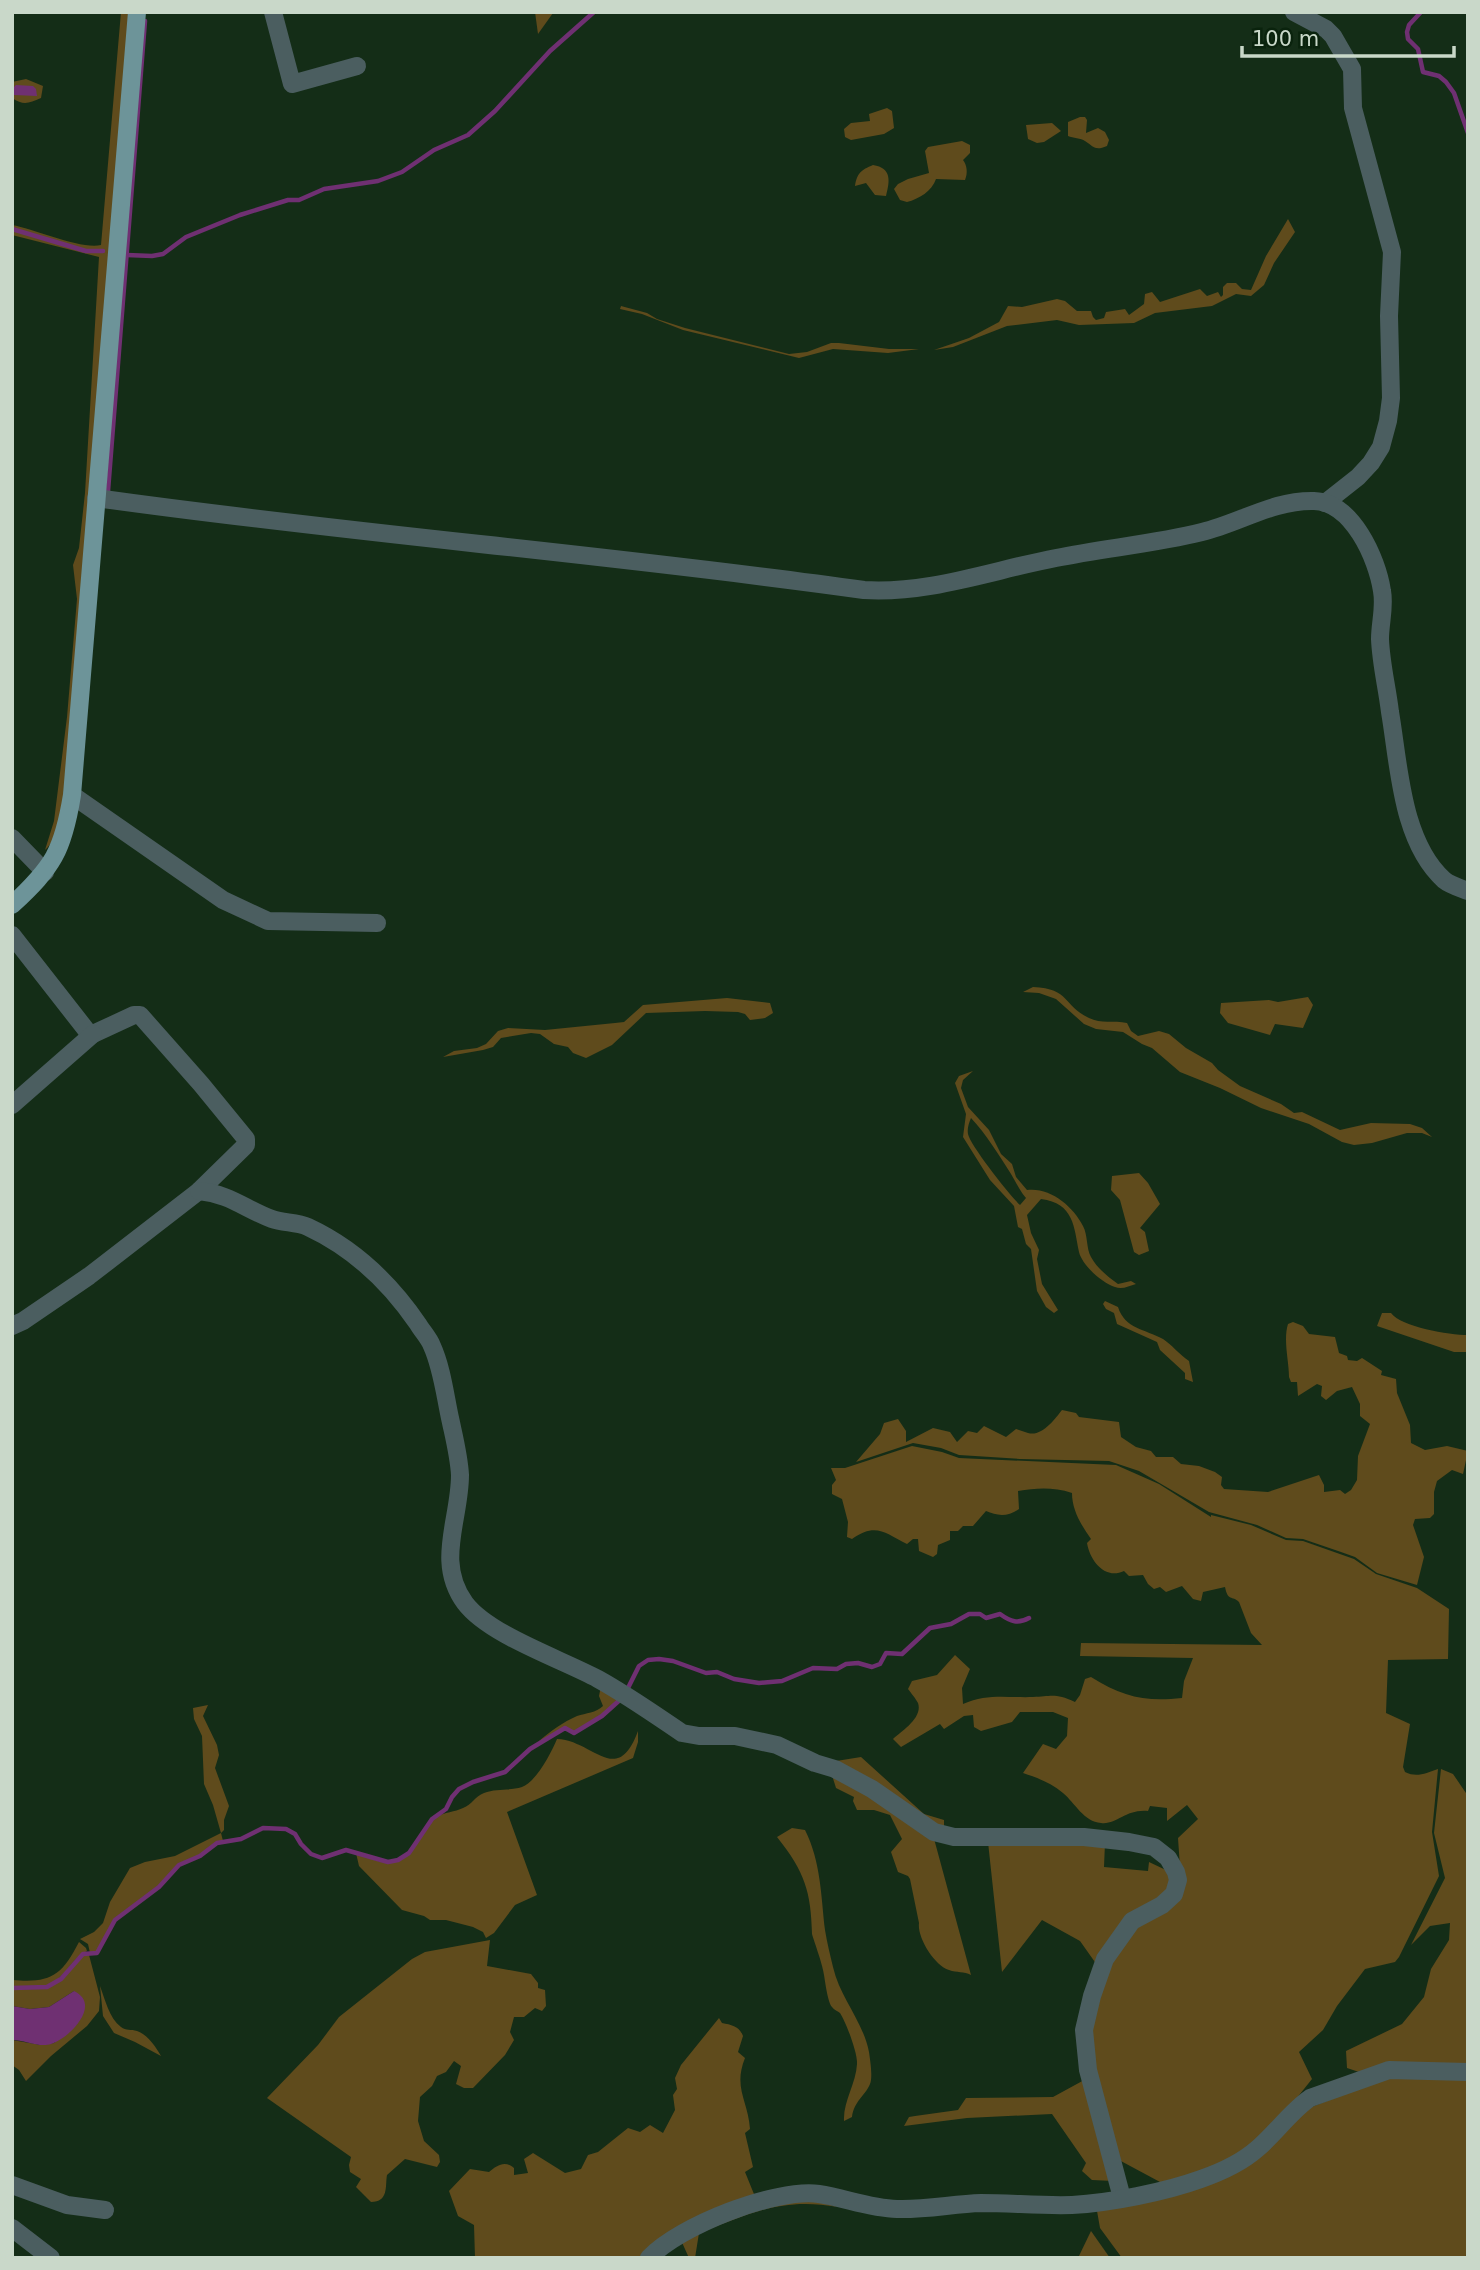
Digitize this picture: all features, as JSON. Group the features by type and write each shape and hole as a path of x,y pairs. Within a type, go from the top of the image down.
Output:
{"main road":[{"path":"12,905 36,884 54,859 66,832 72,795 136,12"}],"street":[{"path":"273,12 292,84 357,66"},
{"path":"1294,12 1326,29 1352,69 1353,108 1381,203 1392,252 1388,316 1391,398 1388,421 1381,447 1371,463 1325,503"},
{"path":"96,498 288,523 582,554 893,592 986,575 1059,557 1204,532 1256,512 1287,504 1314,501 1325,503 1338,508 1349,517 1380,578 1383,595 1380,635 1382,663 1399,784 1407,811 1427,858 1445,882 1468,891"},
{"path":"72,795 223,900 268,922 377,923"},
{"path":"12,838 46,872"},
{"path":"12,935 87,1031 93,1034"},
{"path":"12,1105 93,1034 134,1015 140,1015 246,1139 246,1145 199,1191 89,1276 12,1326"},
{"path":"199,1191 216,1192 273,1219 305,1226 332,1241 381,1278 415,1320 432,1346 442,1378 460,1474 450,1544 449,1564 453,1582 466,1604 496,1628 596,1678 682,1733 734,1736 777,1745 815,1763 835,1769 872,1789 934,1832 954,1837 1084,1837 1154,1847 1168,1857 1178,1880 1174,1894 1162,1905 1132,1921 1105,1959 1084,2030 1087,2070 1122,2197"},
{"path":"649,2258 670,2240 690,2230 766,2199 788,2194 817,2194 873,2207 899,2209 982,2203 1075,2205 1158,2191 1220,2172 1241,2162 1259,2148 1300,2105 1310,2098 1348,2083 1389,2070 1468,2072"},
{"path":"12,2185 67,2205 105,2210"},
{"path":"12,2228 51,2258"}],"shaded area":[{"path":"121,12 129,12 66,789 57,830 45,850 54,821 67,717 77,599 73,565 79,548 85,493 99,257 12,235 12,225 82,245 101,245"},
{"path":"535,12 553,13 538,34"},
{"path":"26,79 43,86 41,98 27,103 12,98 12,82"},
{"path":"16,85 33,86 37,96 14,95 13,88"},
{"path":"887,108 892,111 894,128 884,134 851,140 845,137 844,129 851,123 870,121 869,114"},
{"path":"1080,117 1087,120 1086,133 1098,128 1105,132 1109,140 1107,146 1095,148 1083,140 1068,136 1068,122"},
{"path":"1052,123 1061,131 1044,142 1037,143 1028,139 1026,125"},
{"path":"962,141 970,145 970,153 963,160 967,169 965,180 936,179 920,197 907,202 900,200 894,189 898,184 929,173 925,151 928,147"},
{"path":"873,165 887,172 886,196 875,195 866,183 855,186 860,172"},
{"path":"1288,219 1295,232 1274,263 1264,285 1251,296 1236,294 1212,306 1155,313 1134,323 1079,325 1057,320 1007,326 953,347 934,350 969,338 999,322 1008,306 1022,307 1057,299 1065,301 1077,311 1091,311 1096,320 1104,318 1106,312 1125,309 1129,315 1144,304 1145,294 1152,292 1160,302 1200,289 1207,296 1218,292 1221,297 1223,287 1227,283 1236,283 1242,289 1251,290 1266,256"},
{"path":"621,306 685,328 789,354 807,352 831,343 919,349 888,353 833,349 799,358 683,330 642,314 620,309"},
{"path":"1033,987 1060,994 1080,1013 1094,1020 1127,1023 1131,1031 1138,1036 1159,1031 1169,1034 1240,1086 1281,1104 1294,1113 1302,1112 1340,1130 1371,1123 1410,1124 1422,1128 1432,1137 1422,1133 1407,1133 1372,1143 1354,1145 1342,1142 1309,1124 1261,1108 1180,1072 1152,1048 1123,1032 1096,1029 1084,1024 1056,999 1039,993 1023,992"},
{"path":"1308,997 1313,1005 1303,1028 1275,1024 1270,1035 1228,1023 1220,1013 1221,1003 1269,1000 1278,1002"},
{"path":"727,998 770,1003 773,1013 765,1018 750,1020 745,1014 738,1012 646,1013 612,1045 586,1058 573,1053 568,1047 554,1044 540,1034 531,1033 501,1038 493,1047 483,1050 443,1057 454,1051 486,1044 498,1031 508,1028 545,1030 624,1022 643,1005"},
{"path":"973,1071 963,1080 961,1088 968,1107 989,1130 1001,1154 1012,1164 1016,1177 1027,1190 1052,1195 1067,1205 1083,1226 1089,1253 1096,1265 1118,1284 1131,1281 1136,1284 1118,1288 1093,1273 1081,1257 1073,1225 1066,1211 1052,1201 1041,1199 1027,1215 1039,1250 1037,1259 1042,1284 1058,1310 1054,1313 1046,1307 1037,1291 1031,1249 1026,1244 1022,1229 1018,1227 1014,1206 990,1180 963,1137 966,1114 955,1083 959,1076","holes":["971,1118 1026,1198 1020,1205 991,1171 970,1140 968,1130"]},
{"path":"1139,1173 1160,1204 1140,1228 1145,1232 1149,1251 1139,1255 1134,1252 1120,1200 1111,1190 1112,1176"},
{"path":"1105,1301 1118,1307 1125,1320 1163,1339 1189,1361 1193,1382 1185,1379 1185,1373 1160,1350 1157,1342 1117,1324 1114,1313 1103,1304"},
{"path":"1382,1313 1391,1313 1396,1318 1426,1329 1468,1335 1468,1352 1454,1352 1377,1326"},
{"path":"1293,1322 1303,1326 1309,1334 1335,1337 1339,1353 1347,1356 1348,1360 1357,1361 1362,1358 1382,1371 1381,1375 1396,1379 1397,1393 1410,1425 1411,1443 1425,1450 1447,1446 1468,1451 1463,1474 1452,1470 1437,1481 1434,1514 1430,1518 1415,1519 1413,1525 1424,1557 1417,1585 1377,1573 1355,1557 1341,1552 1303,1539 1286,1538 1257,1525 1209,1512 1139,1471 1109,1461 959,1455 941,1448 913,1443 856,1462 880,1434 884,1423 898,1419 906,1431 906,1442 933,1428 950,1432 957,1442 968,1431 977,1433 984,1426 1006,1437 1016,1429 1033,1434 1048,1426 1062,1410 1076,1413 1079,1417 1119,1422 1121,1437 1136,1447 1151,1451 1156,1457 1173,1457 1181,1464 1199,1466 1215,1472 1222,1477 1221,1485 1224,1489 1268,1492 1319,1475 1324,1492 1340,1490 1345,1494 1357,1480 1358,1456 1370,1424 1360,1416 1360,1404 1352,1387 1337,1391 1326,1400 1321,1396 1322,1386 1317,1384 1298,1396 1297,1382 1291,1382 1289,1377 1286,1344 1288,1324"},
{"path":"912,1446 959,1458 1116,1465 1159,1484 1211,1517 1251,1525 1286,1540 1303,1541 1354,1559 1376,1574 1417,1588 1449,1609 1448,1659 1388,1660 1386,1713 1410,1724 1403,1767 1405,1772 1418,1775 1438,1769 1432,1832 1439,1876 1399,1957 1395,1962 1365,1969 1323,2030 1299,2052 1312,2079 1284,2114 1238,2159 1175,2183 1160,2182 1119,2160 1096,2074 1091,2037 1097,2002 1111,1961 1138,1927 1178,1902 1178,1838 1198,1819 1187,1805 1167,1821 1167,1808 1150,1806 1148,1811 1133,1812 1112,1822 1095,1822 1058,1789 1023,1773 1043,1744 1056,1749 1067,1736 1068,1718 1053,1712 1020,1712 1012,1722 981,1731 974,1727 973,1715 964,1716 944,1729 940,1724 901,1747 893,1739 911,1724 919,1709 908,1689 912,1681 937,1675 955,1655 970,1669 962,1688 963,1704 989,1697 1058,1696 1075,1702 1085,1679 1091,1677 1124,1693 1145,1698 1169,1699 1182,1698 1184,1681 1193,1658 1080,1656 1081,1643 1262,1645 1251,1633 1239,1602 1229,1596 1225,1587 1203,1592 1201,1601 1193,1599 1182,1586 1166,1592 1160,1587 1154,1589 1143,1575 1129,1576 1124,1571 1105,1571 1091,1556 1087,1543 1091,1539 1078,1517 1072,1493 1065,1491 1018,1491 1019,1509 1002,1515 986,1511 973,1526 963,1526 958,1531 950,1531 950,1540 938,1545 937,1554 933,1557 919,1551 918,1539 907,1544 874,1530 852,1539 847,1537 848,1522 842,1499 832,1494 832,1485 836,1480 831,1468 845,1468"},
{"path":"601,1686 622,1697 601,1716 574,1732 564,1728 550,1738 539,1741 567,1721 603,1706 599,1696"},
{"path":"208,1705 203,1716 217,1745 219,1755 215,1768 229,1806 221,1833 204,1784 202,1736 194,1719 193,1708"},
{"path":"638,1731 633,1758 507,1812 537,1895 515,1905 494,1933 486,1938 483,1932 473,1927 446,1920 430,1920 402,1910 359,1866 356,1853 382,1862 398,1861 411,1852 437,1817 466,1807 484,1793 528,1784 543,1766 557,1739 570,1741 613,1759 622,1756 630,1748"},
{"path":"861,1757 924,1814 944,1820 944,1830 830,1762"},
{"path":"1441,1769 1453,1774 1468,1796 1468,2067 1359,2072 1347,2068 1346,2051 1402,2024 1424,1997 1431,1969 1449,1940 1450,1923 1430,1926 1411,1945 1445,1878 1434,1833"},
{"path":"831,1772 933,1835 971,1975 943,1967 932,1957 924,1943 910,1879 898,1872 891,1852 902,1839 890,1815 874,1810 857,1810 854,1797 836,1788"},
{"path":"792,1828 805,1830 810,1842 817,1867 825,1930 836,1978 862,2030 869,2052 870,2084 855,2107 852,2117 844,2121 857,2059 845,2023 840,2013 830,2004 812,1934 805,1883 777,1837"},
{"path":"221,1833 223,1841 200,1856 178,1865 158,1886 114,1920 97,1952 90,1953 88,1944 80,1939 94,1932 103,1923 110,1902 130,1868 175,1856"},
{"path":"988,1842 1105,1843 1104,1867 1148,1871 1149,1862 1168,1871 1172,1887 1097,1965 1080,1941 1042,1920 1002,1972"},
{"path":"490,1940 487,1966 531,1974 538,1983 538,1988 545,1990 546,2006 542,2011 535,2008 524,2017 514,2017 510,2032 514,2040 505,2055 473,2088 456,2084 461,2066 454,2061 446,2072 437,2076 432,2086 420,2097 418,2121 424,2141 439,2155 440,2162 437,2167 405,2159 387,2175 386,2188 381,2199 371,2202 356,2187 361,2179 350,2172 351,2157 267,2098 318,2045 339,2017 412,1959 425,1952"},
{"path":"79,1942 87,1951 53,1982 39,1986 12,1986 12,1980 45,1979 53,1975 66,1963"},
{"path":"89,1955 100,1997 99,2011 87,2026 26,2081 12,2065 12,2040 41,2045 54,2043 77,2024 74,1991 49,2007 30,2009 12,2006 12,1989 48,1988 62,1980 83,1956"},
{"path":"100,1986 113,2019 123,2028 145,2035 161,2056 114,2033 103,2016"},
{"path":"74,1991 82,1997 85,2004 84,2013 66,2036 47,2045 12,2040 12,2006 30,2009 49,2007"},
{"path":"719,2018 722,2023 737,2028 743,2036 738,2052 745,2058 740,2078 750,2129 745,2133 753,2167 745,2172 756,2199 643,2258 475,2258 474,2225 458,2216 449,2191 470,2169 489,2172 504,2164 514,2168 514,2175 528,2173 524,2159 533,2153 565,2173 581,2169 588,2155 598,2152 628,2128 640,2132 650,2125 663,2133 675,2110 675,2078 681,2065"},
{"path":"1393,2075 1468,2079 1468,2253 1464,2258 1122,2258 1100,2228 1097,2211 1216,2182 1309,2108"},
{"path":"1086,2079 1114,2181 1092,2180 1082,2171 1086,2163 1052,2114 967,2118 904,2126 909,2117 958,2110 966,2098 1053,2097"},
{"path":"805,2198 838,2207 800,2204 767,2209 735,2219 699,2233 695,2258 689,2258 680,2238 724,2220"},
{"path":"1091,2231 1110,2258 1078,2258"}],"waterway":[{"path":"127,255 163,254 186,237 240,215 288,200 299,200 324,189 378,181 402,172 434,150 468,135 495,111 550,51 594,12"},
{"path":"1421,12 1409,25 1408,39 1418,49 1423,72 1439,76 1454,93 1468,133"},
{"path":"108,491 145,21"},
{"path":"12,229 86,251 103,251"},
{"path":"627,1690 639,1666 648,1660 673,1661 706,1673 717,1672 734,1679 759,1683 782,1681 813,1668 837,1669 846,1664 858,1663 872,1667 880,1664 886,1653 902,1654 930,1628 951,1624 969,1614 980,1614 986,1618 1000,1614 1018,1621 1029,1618"},
{"path":"12,1988 47,1987 61,1979 83,1954 97,1953 115,1920 159,1887 179,1865 200,1856 217,1843 241,1839 263,1828 286,1829 295,1834 311,1854 322,1858 346,1850 388,1862 398,1860 409,1853 432,1819 446,1809 459,1789 505,1772 530,1749 565,1728 574,1733 602,1716 622,1698"}]}
